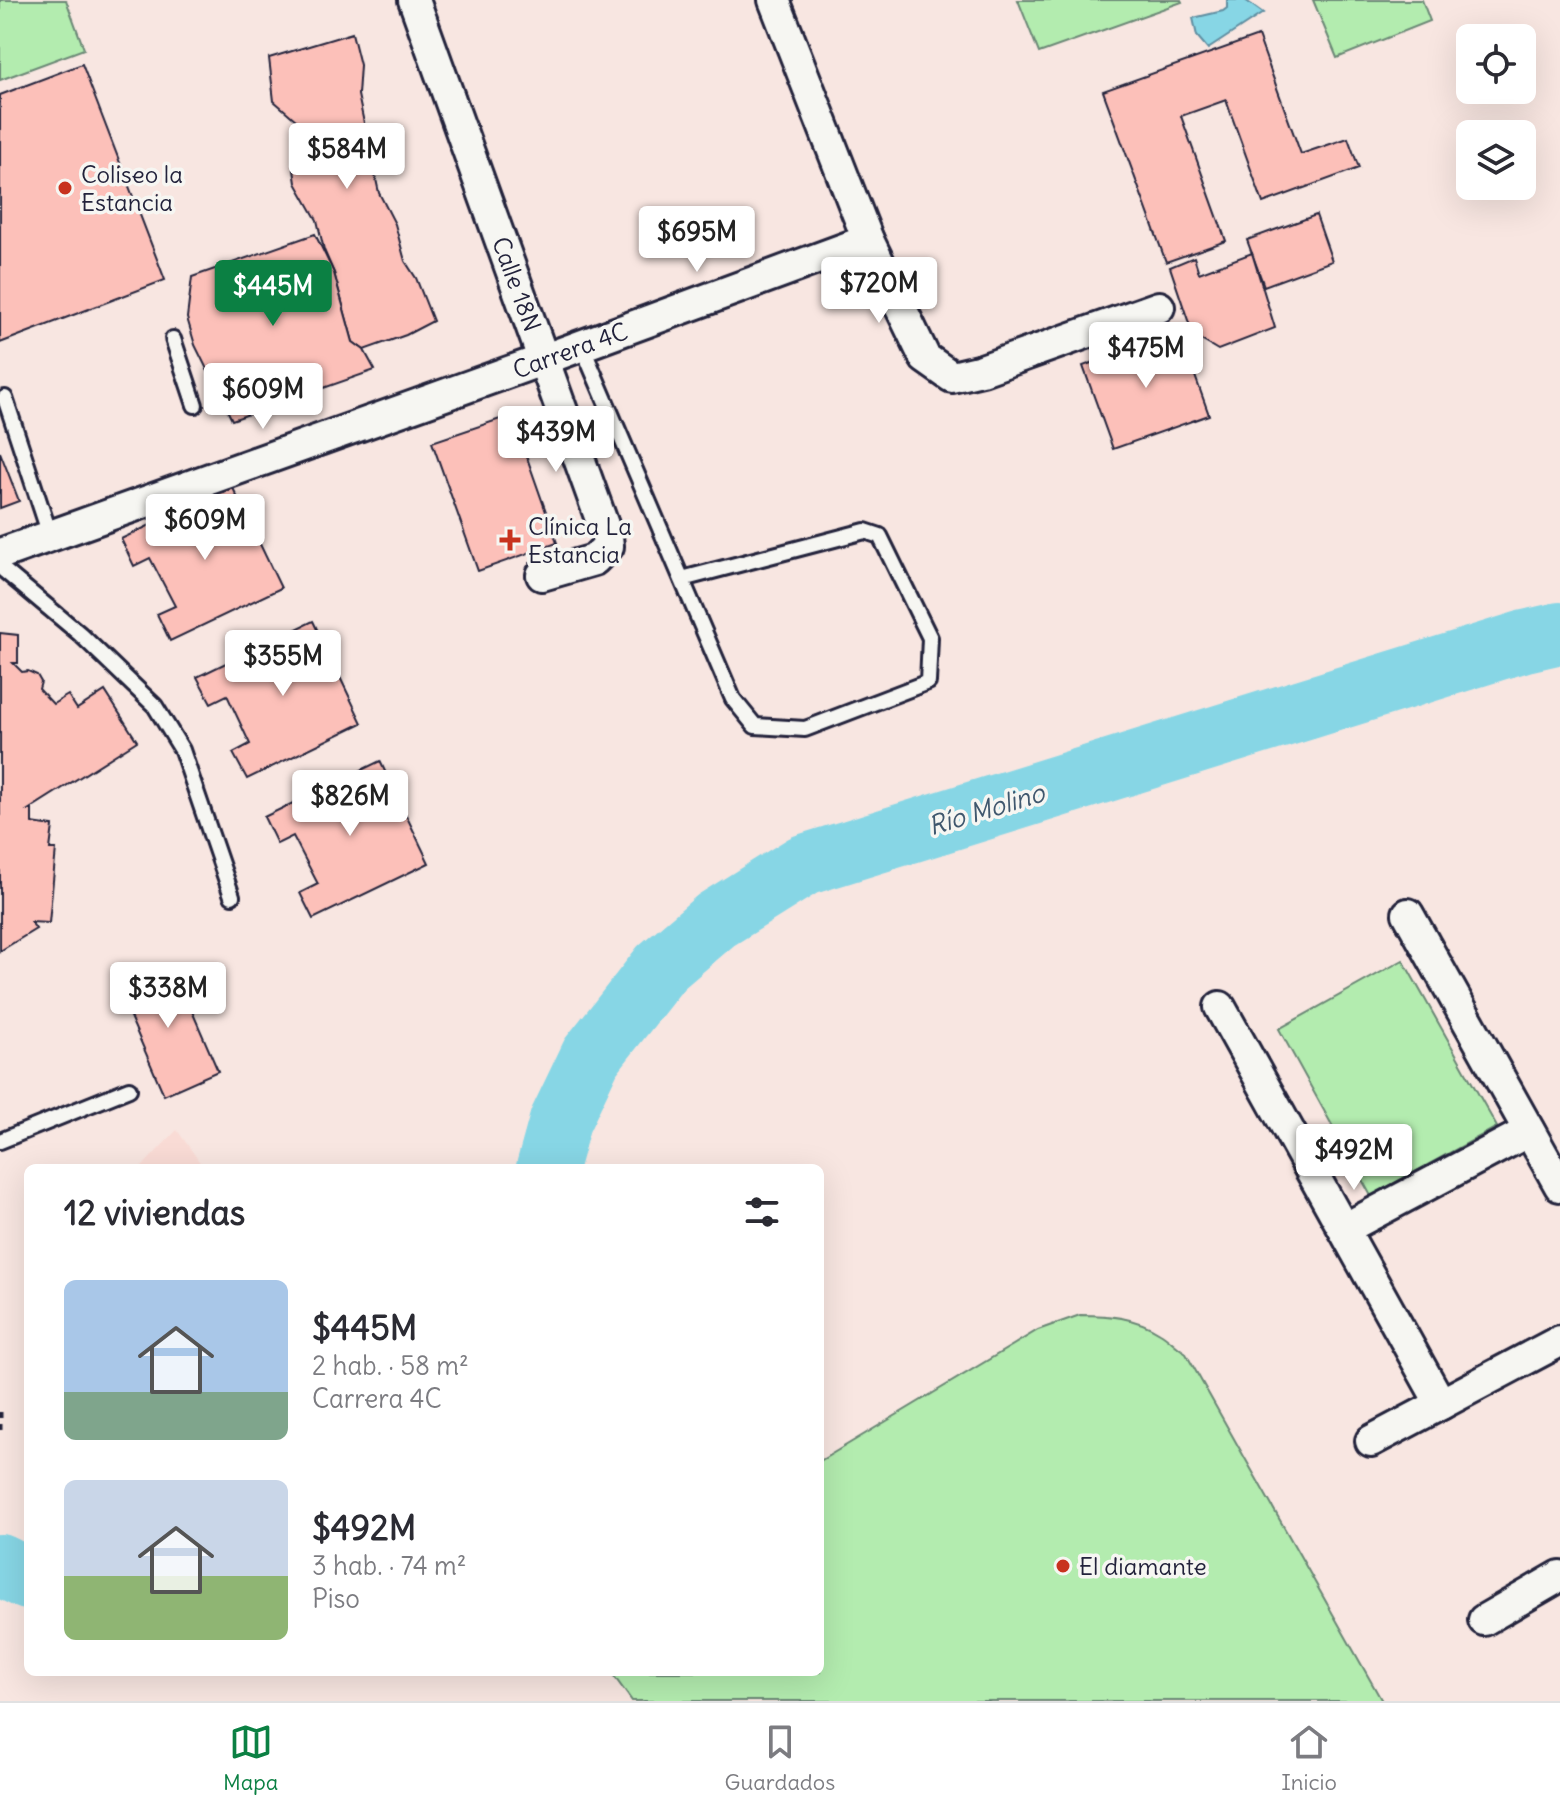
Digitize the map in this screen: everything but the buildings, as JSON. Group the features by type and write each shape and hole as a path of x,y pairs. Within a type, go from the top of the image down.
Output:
{"street":[{"name":"Calle 18N","path":"414,0 607,536 608,546 594,560 542,575"},
{"path":"774,0 868,240 925,358 952,377 982,370 1159,307"},
{"name":"Carrera 4C","path":"0,554 868,240"},
{"path":"1408,914 1560,1186"},
{"path":"1220,1007 1441,1404"},
{"path":"1344,1229 1529,1131"},
{"path":"1371,1441 1560,1341"},
{"path":"1484,1620 1560,1576"}],"lane":[{"path":"173,339 195,405"},
{"path":"582,346 733,699 755,726 805,729 928,682 930,638 880,536 865,531 682,579"},
{"path":"5,398 50,535"},
{"path":"0,567 80,634 155,706 182,750 232,896"},
{"path":"0,1141 129,1089"}],"path":[{"path":"0,1412 0,1434"}],"shaded area":[{"path":"177,1130 201,1164 145,1164"}],"green space":[{"path":"0,0 66,0 84,49 0,80"},
{"path":"1018,0 1181,0 1182,2 1039,53"},
{"path":"1313,0 1422,0 1430,21 1337,58"},
{"path":"1403,960 1497,1127 1371,1196 1279,1029"},
{"name":"El diamante","path":"1080,1315 1111,1316 1141,1323 1185,1352 1382,1701 632,1701 614,1676 824,1676 824,1459 1038,1330"}],"water":[{"path":"1227,0 1245,0 1263,13 1208,49 1197,36 1193,18 1223,11 1227,8"}],"waterway":[{"name":"Río Molino","path":"548,1164 560,1121 591,1056 661,967 716,920 804,865 1525,641 1560,633"},
{"name":"Río Molino","path":"0,1565 24,1577"}],"place":[{"name":"Coliseo la Estancia","path":"65,188"},
{"name":"Clínica La Estancia","path":"510,540"},
{"name":"El diamante","path":"1063,1566"}]}
